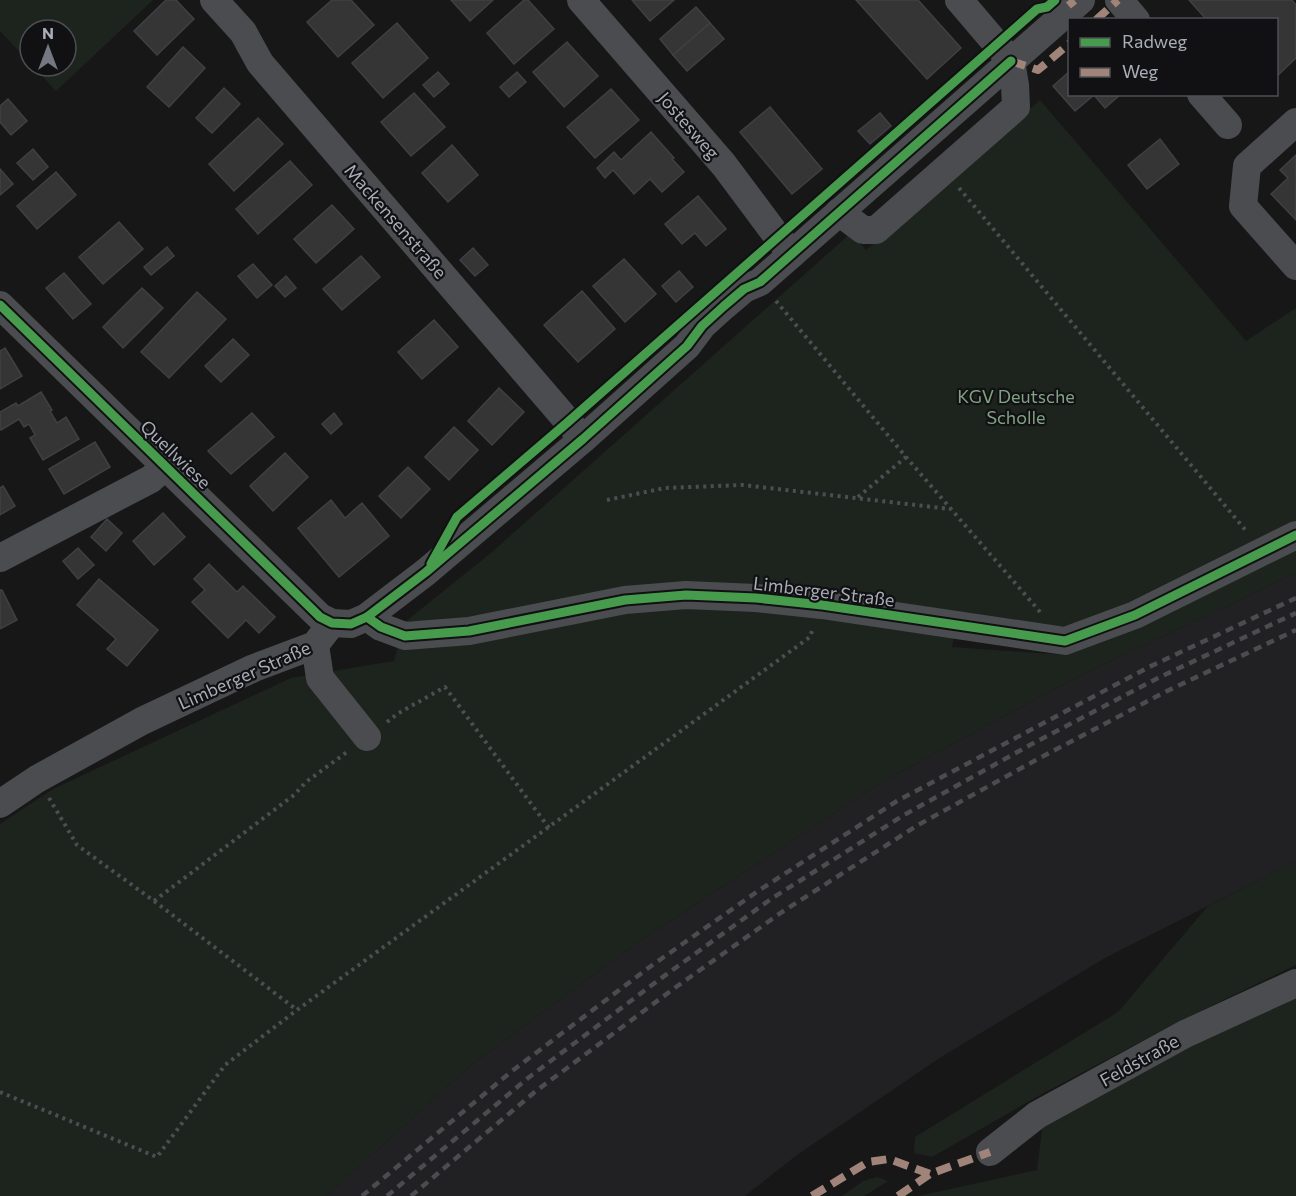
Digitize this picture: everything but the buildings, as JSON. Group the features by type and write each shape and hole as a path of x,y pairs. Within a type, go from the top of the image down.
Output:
{"street":[{"name":"Mackensenstraße","path":"214,0 243,32 260,63 583,439"},
{"name":"Jostesweg","path":"581,0 724,165 792,254"},
{"path":"839,212 863,230 876,230 1016,106 1016,85 1011,61 959,0"},
{"path":"368,617 426,572 583,439 687,346 702,326 724,306 744,289 760,282 1081,0"},
{"path":"1119,0 1134,18"},
{"path":"1203,96 1228,125"},
{"path":"1296,122 1247,166 1243,206 1296,266"},
{"name":"Quellwiese","path":"0,305 320,617 324,634"},
{"path":"0,558 152,479 165,466"},
{"name":"Limberger Straße","path":"0,804 37,779 142,721 324,634 368,617 381,627 405,636 469,631 625,600 686,595 756,598 822,605 1065,641 1135,615 1296,535"},
{"path":"324,634 320,678 367,737"},
{"name":"Feldstraße","path":"990,1152 1037,1115 1185,1034 1296,983"}],"path":[{"path":"943,170 1263,551"},
{"path":"760,282 906,457 1065,641"},
{"path":"857,497 906,457"},
{"path":"607,500 664,488 743,485 951,509"},
{"path":"0,1092 157,1157 225,1065 297,1010 810,637 822,605"},
{"path":"154,901 397,714 445,687 549,828"},
{"path":"37,779 77,845 297,1010"}],"shaded area":[{"path":"1296,573 1296,861 1105,958 941,1057 797,1155 745,1196 326,1196 471,1065 638,942 880,783 1079,676"}],"green space":[{"path":"0,0 153,0 78,70 78,18 18,18 18,50 0,31"},
{"path":"44,78 70,78 56,91"},
{"name":"KGV Deutsche Scholle","path":"1040,100 1246,341 1296,308 1296,524 1129,608 1065,632 957,616 952,647 1065,655 1296,547 1296,573 1079,676 880,783 638,942 471,1065 326,1196 0,1196 0,824 53,789 291,678 394,661 405,622 492,552 851,233 866,250"},
{"path":"1296,861 1296,965 1182,1020 1040,1095 932,1157 914,1153 915,1137 1118,1012 1208,906"},
{"path":"1296,993 1296,1196 918,1196 1037,1170 1043,1122"},
{"path":"877,1177 888,1181 864,1196 842,1196 863,1181"}],"railway":[{"path":"362,1196 512,1071 651,966 758,891 897,801 1149,667 1296,598"},
{"path":"387,1196 528,1078 771,899 904,815 1030,745 1158,678 1296,613"},
{"path":"411,1196 536,1091 676,987 782,912 918,825 1165,692 1296,630"}],"marked path":[{"path":"1069,0 1074,6"},
{"path":"1098,18 1118,0"},
{"path":"1011,61 1038,70 1068,45"},
{"path":"898,1196 930,1174 990,1152"},
{"path":"812,1196 868,1162 889,1159 930,1174"}],"cycle path":[{"path":"431,564 457,517 1037,9 1047,7 1055,0"},
{"path":"0,305 320,617 332,623 351,624 367,617 426,572 583,439 687,346 702,326 724,306 744,289 760,282 1011,61"},
{"path":"367,617 381,627 405,636 469,631 625,600 686,595 756,598 822,605 1065,641 1135,615 1296,535"}]}
